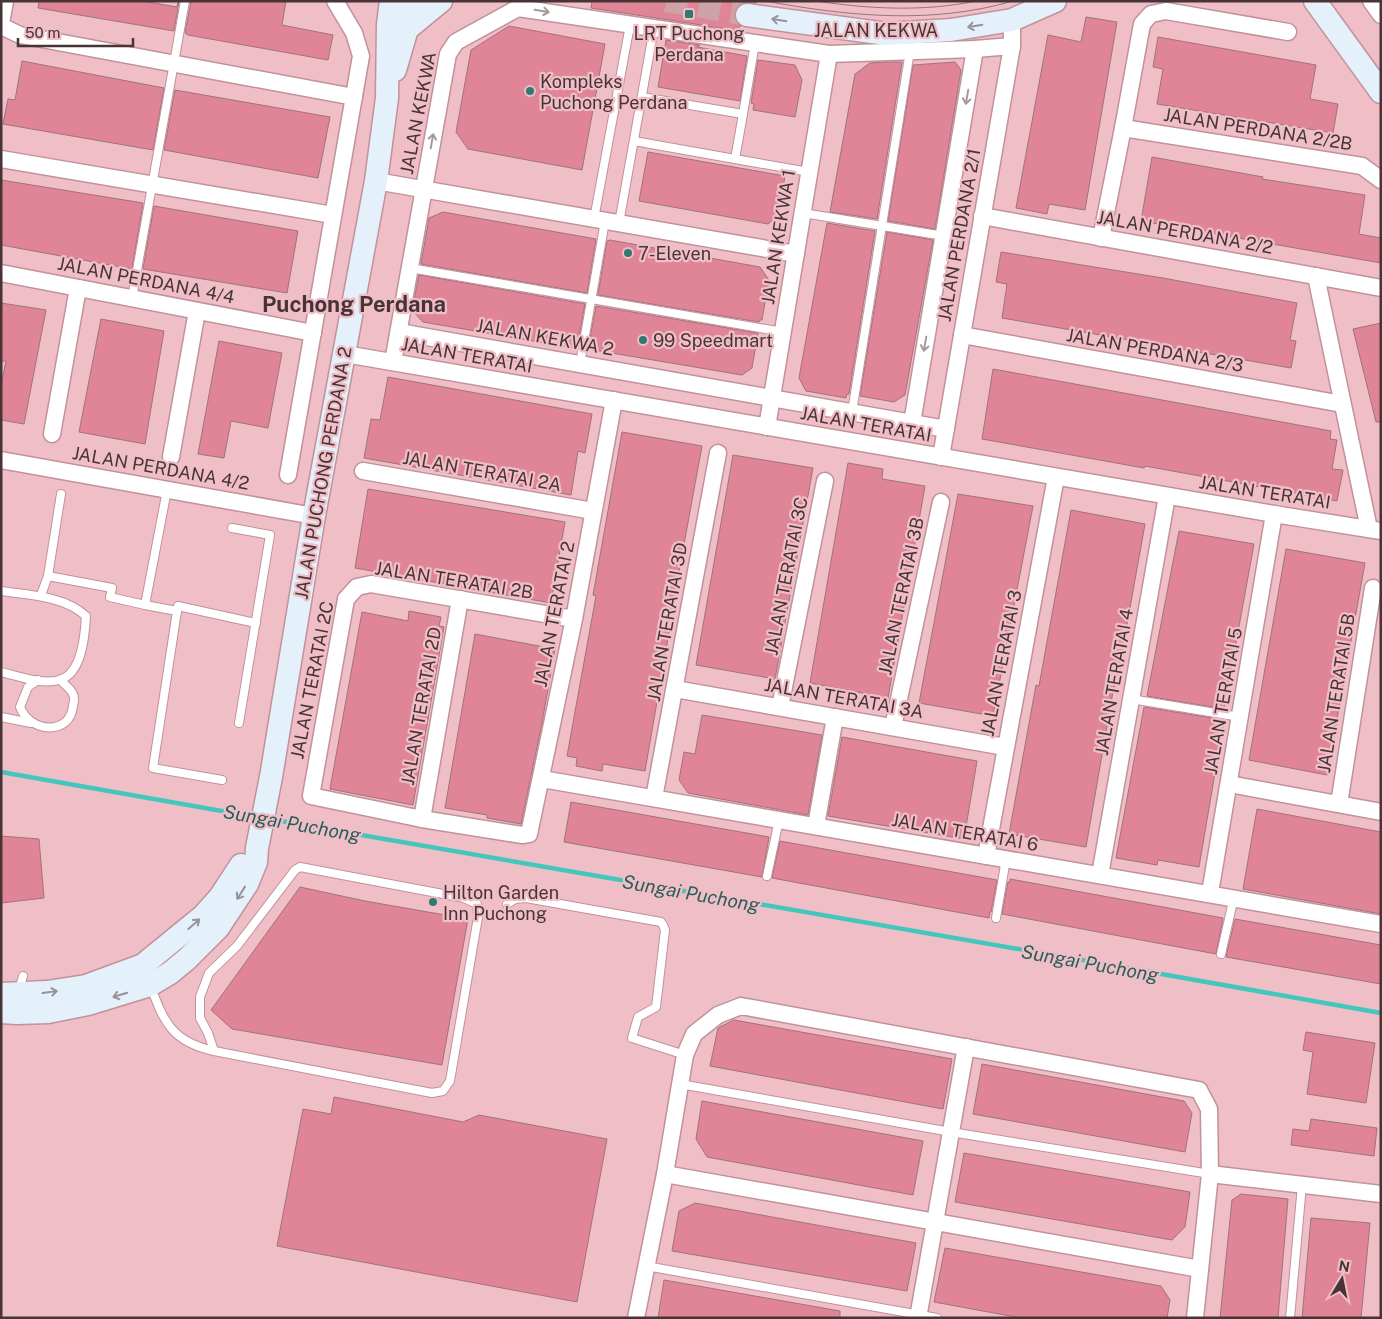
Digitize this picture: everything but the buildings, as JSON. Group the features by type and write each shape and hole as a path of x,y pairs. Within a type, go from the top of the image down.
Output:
{"street":[{"path":"5,1 1,24 20,35 354,97"},
{"path":"288,476 362,56 354,33 335,1"},
{"path":"375,1 398,26 442,1"},
{"name":"JALAN PUCHONG PERDANA 2","path":"391,1 398,26"},
{"name":"JALAN PUCHONG PERDANA 2","path":"14,988 47,992 147,975 170,973 218,928 247,884 256,862 314,516 376,181 398,26 412,1"},
{"path":"748,15 887,34 951,30 1012,20 1055,1"},
{"path":"1315,1 1381,92"},
{"path":"1371,1 1381,15"},
{"name":"JALAN KEKWA","path":"393,362 448,54 456,42 518,8 829,54 1012,46"},
{"path":"1101,238 1142,24 1151,14 1166,11 1288,32"},
{"name":"JALAN PERDANA 2/1","path":"941,457 1012,46 1012,20"},
{"path":"912,423 975,49"},
{"name":"JALAN KEKWA 1","path":"767,427 829,54"},
{"name":"JALAN PERDANA 2/2B","path":"1123,128 1362,166 1381,180"},
{"path":"1,159 333,215"},
{"path":"376,181 796,254"},
{"name":"JALAN PERDANA 2/2","path":"982,216 1381,288"},
{"name":"JALAN PERDANA 4/4","path":"1,273 313,333"},
{"path":"1316,276 1342,404 1375,530"},
{"path":"52,434 78,288"},
{"path":"171,458 197,311"},
{"name":"JALAN KEKWA 2","path":"399,332 946,429"},
{"name":"JALAN PERDANA 2/3","path":"962,335 1342,404"},
{"name":"JALAN TERATAI","path":"344,354 1375,530"},
{"name":"JALAN TERATAI 2","path":"422,819 522,835 529,834 574,619 614,400"},
{"name":"JALAN TERATAI 3D","path":"654,798 718,453"},
{"name":"JALAN PERDANA 4/2","path":"1,460 314,516"},
{"name":"JALAN TERATAI 2A","path":"363,471 593,511"},
{"name":"JALAN TERATAI 3","path":"986,856 1056,477"},
{"name":"JALAN TERATAI 3C","path":"780,707 825,481"},
{"name":"JALAN TERATAI 4","path":"1100,875 1167,496"},
{"name":"JALAN TERATAI 3B","path":"893,727 941,502"},
{"name":"JALAN TERATAI 5","path":"1210,893 1274,514"},
{"name":"JALAN TERATAI 2B","path":"357,588 371,584 574,619"},
{"name":"JALAN TERATAI 2C","path":"357,588 346,598 311,796 422,819"},
{"name":"JALAN TERATAI 5B","path":"1339,804 1373,588"},
{"name":"JALAN TERATAI 2D","path":"422,819 460,599"},
{"name":"JALAN TERATAI 3A","path":"675,689 1005,747"},
{"path":"816,826 836,717"},
{"name":"JALAN TERATAI 6","path":"542,779 1234,897 1381,924"},
{"path":"1229,784 1381,812"},
{"name":"JALAN PUCHONG PERDANA 2","path":"1,1012 48,1012 88,1004 147,975"},
{"path":"636,1318 665,1174 685,1055 694,1034 718,1015 742,1006 1199,1090 1209,1109 1210,1174 1195,1318"},
{"path":"918,1316 966,1047"},
{"path":"665,1174 1200,1270"},
{"path":"1210,1174 1381,1194"}],"lane":[{"path":"132,298 185,1"},
{"path":"580,364 606,221 630,25"},
{"path":"606,221 634,141 654,28"},
{"path":"735,159 755,43"},
{"path":"852,412 910,51"},
{"path":"642,97 743,114"},
{"path":"634,141 810,172"},
{"path":"803,213 944,236"},
{"path":"410,268 783,332"},
{"path":"145,605 167,490"},
{"path":"41,596 48,576 61,494"},
{"path":"232,528 270,536 239,723"},
{"path":"48,576 112,588 110,597 176,611"},
{"path":"1,591 41,596 76,606 86,616 81,655 72,672 60,680 38,680 1,672"},
{"path":"222,780 153,768 176,611 178,606 256,623"},
{"path":"32,723 23,714 20,707 28,687 38,680"},
{"path":"1,717 51,728 63,724 73,712 74,696 70,688 60,680"},
{"path":"1131,699 1241,717"},
{"path":"767,876 779,820"},
{"path":"996,918 1006,859"},
{"path":"147,975 165,1022 176,1034 197,1048 432,1093 443,1091 450,1081 478,917 477,904 464,898 300,867 295,870 236,946 209,973 200,997 200,1018 208,1033 214,1051"},
{"path":"1221,954 1234,897"},
{"path":"507,904 515,899 526,898 661,922 664,930 656,1006 638,1017 632,1038 685,1055"},
{"path":"680,1084 951,1132 1210,1174"},
{"path":"1290,1318 1302,1184"},
{"path":"646,1266 937,1318"}],"waterway":[{"name":"Sungai Puchong","path":"1,772 256,817"},
{"name":"Sungai Puchong","path":"269,819 1381,1013"}],"tunnel":[{"path":"666,1 747,15"}],"tram line":[{"path":"765,1 827,11 889,16 951,13 982,9 1013,1"},
{"path":"816,1 896,8 937,7 976,1"}],"place":[{"name":"LRT Puchong Perdana","path":"689,14"},
{"name":"Kompleks Puchong Perdana","path":"530,91"},
{"name":"7-Eleven","path":"628,253"},
{"name":"99 Speedmart","path":"643,340"},
{"name":"Hilton Garden Inn Puchong","path":"433,902"}],"district":[{"name":"Puchong Perdana","path":"354,304"}]}
